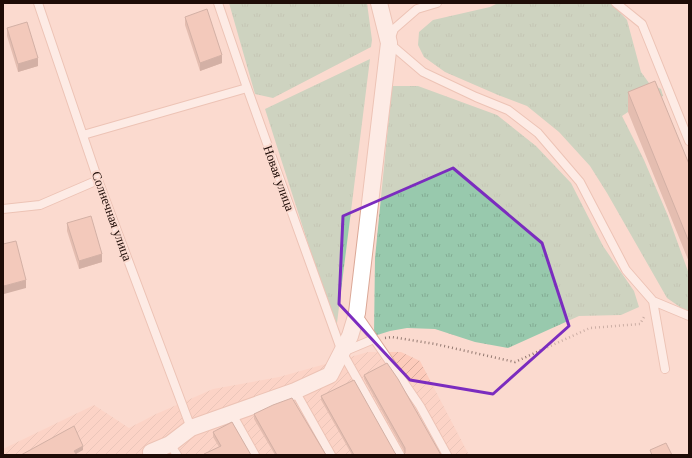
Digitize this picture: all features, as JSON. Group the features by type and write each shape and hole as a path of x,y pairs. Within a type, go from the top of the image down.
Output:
{"street":[{"path":"148,454 174,449 190,428 295,391 330,375 342,352 350,336 357,313 389,42 379,3"}],"lane":[{"name":"Солнечная улица","path":"38,3 98,180 190,428"},
{"name":"Новая улица","path":"218,3 342,352 400,455"},
{"path":"437,3 416,6 394,29 389,42 423,72 508,110 538,133 580,182 626,270 653,301 689,316"},
{"path":"616,3 642,24 689,141"},
{"path":"83,135 247,88"},
{"path":"3,209 40,205 98,180"},
{"path":"653,301 665,369"},
{"path":"357,313 420,406 447,455"},
{"path":"342,352 374,339"},
{"path":"295,391 331,455"},
{"path":"232,414 255,455"}],"path":[{"path":"374,339 392,337 515,362 590,328 640,324 653,301"}],"highlighted area":[{"path":"453,168 542,243 569,326 493,394 410,380 339,304 343,216"}],"shaded area":[{"path":"368,352 401,352 420,361 469,455 3,455 3,449 94,405 129,428 156,414 213,389 279,377"}],"green space":[{"path":"229,3 367,3 372,40 371,47 273,98 255,94"},
{"path":"498,3 609,3 614,6 627,20 641,72 649,83 661,89 663,96 637,106 622,116 644,160 668,216 689,274 689,312 667,298 590,166 559,132 527,106 445,72 424,57 418,45 419,32 433,20 490,7"},
{"path":"370,59 336,331 265,109"},
{"path":"392,86 418,86 497,115 536,146 571,183 603,246 634,291 639,307 621,315 579,316 508,348 475,342 435,329 407,328 374,336 375,258"}],"building":[{"path":"207,9 222,55 200,63 185,17"},
{"path":"27,22 38,58 18,64 7,28"},
{"path":"655,81 689,164 689,242 628,92"},
{"path":"91,216 102,254 79,261 67,223"},
{"path":"16,241 26,280 4,286 3,244"},
{"path":"387,363 398,379 441,455 403,455 405,453 405,448 364,375"},
{"path":"354,380 397,455 354,455 321,396"},
{"path":"292,398 326,455 277,455 254,414"},
{"path":"232,422 251,455 205,455 204,454 221,446 213,432"},
{"path":"74,426 83,446 74,451 77,455 21,455"},
{"path":"666,443 672,455 652,455 650,450"}]}
